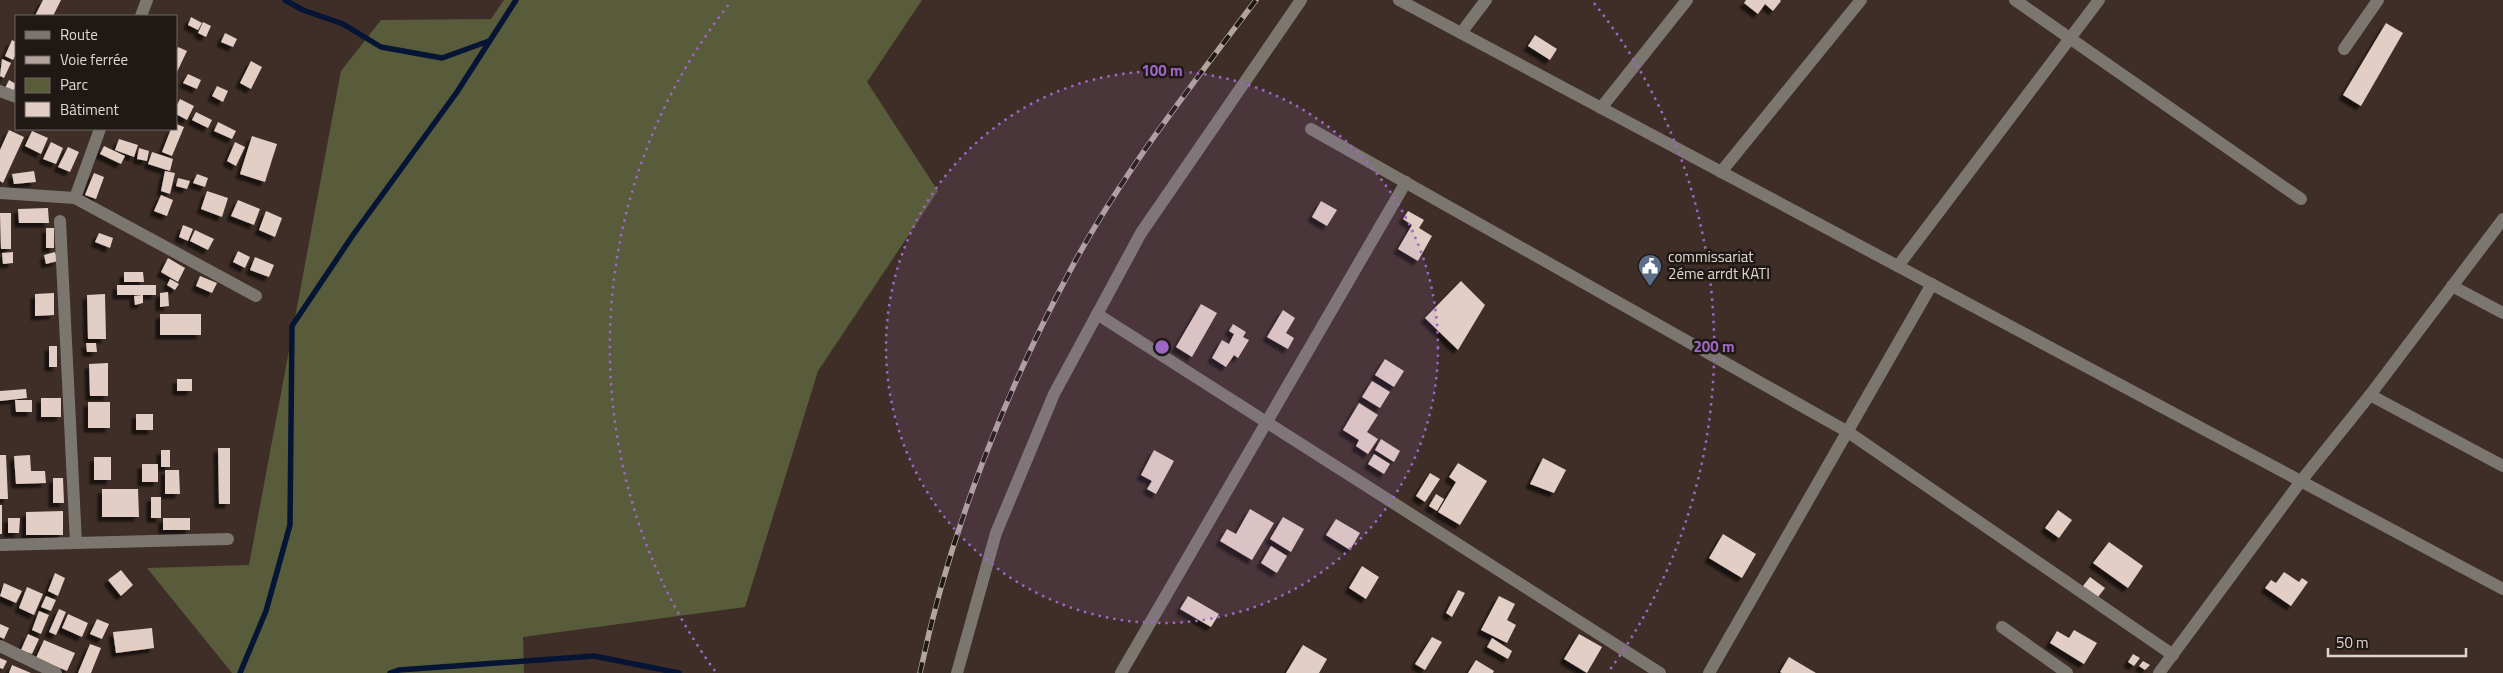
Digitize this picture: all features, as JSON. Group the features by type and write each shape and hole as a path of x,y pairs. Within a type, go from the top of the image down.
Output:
{"street":[{"path":"141,15 147,0"},
{"path":"957,673 996,533 1054,394 1141,233 1301,0"},
{"path":"1399,0 2503,589"},
{"path":"1462,33 1486,0"},
{"path":"1601,108 1687,0"},
{"path":"1721,172 1861,0"},
{"path":"2015,0 2069,40 2301,199"},
{"path":"1898,266 2099,0"},
{"path":"2344,49 2378,0"},
{"path":"0,91 15,97"},
{"path":"1311,129 1848,432 2173,655"},
{"path":"75,198 100,130"},
{"path":"1121,673 1406,182"},
{"path":"0,193 75,198 256,296"},
{"path":"2159,673 2301,481 2370,396 2503,219"},
{"path":"60,221 76,543"},
{"path":"1709,673 1932,284"},
{"path":"2452,286 2503,313"},
{"path":"1097,314 1660,673"},
{"path":"2370,396 2503,466"},
{"path":"0,545 228,539"},
{"path":"2002,627 2067,673"},
{"path":"0,646 56,673"}],"green space":[{"path":"504,0 922,0 867,82 938,191 818,371 745,607 523,637 524,673 232,673 147,568 249,565 341,71 381,20 491,19"}],"building":[{"path":"43,0 61,0 54,15 36,15"},
{"path":"1746,0 1781,1 1773,11 1765,4 1758,14 1744,3"},
{"path":"191,17 202,23 198,30 188,25"},
{"path":"203,22 211,26 206,37 198,33"},
{"path":"2386,23 2403,33 2361,106 2343,95"},
{"path":"225,33 237,39 233,47 221,42"},
{"path":"1535,35 1557,49 1550,60 1528,46"},
{"path":"12,40 15,42 15,56 13,60 5,56"},
{"path":"178,47 187,51 178,70"},
{"path":"2,59 11,63 4,78 0,76"},
{"path":"251,61 262,67 251,89 240,83"},
{"path":"188,74 201,80 197,89 183,83"},
{"path":"9,80 15,83 13,94 4,90"},
{"path":"217,86 228,91 223,102 212,96"},
{"path":"180,99 194,106 187,120 178,115"},
{"path":"196,112 212,120 208,128 192,120"},
{"path":"218,122 236,131 232,139 214,131"},
{"path":"178,125 184,127 172,156 162,152 171,130 178,130"},
{"path":"9,130 24,137 3,183 0,181 0,150"},
{"path":"32,131 48,138 41,154 25,146"},
{"path":"252,136 277,144 265,182 240,174"},
{"path":"119,139 138,145 134,157 115,150"},
{"path":"51,142 63,148 56,164 43,159"},
{"path":"235,142 245,147 236,166 227,161"},
{"path":"104,146 125,156 121,164 100,154"},
{"path":"68,147 79,152 70,172 58,167"},
{"path":"139,148 149,151 147,161 137,159"},
{"path":"152,152 173,159 170,171 148,164"},
{"path":"34,171 36,182 14,184 12,174"},
{"path":"165,171 175,173 170,194 161,191"},
{"path":"94,173 104,177 96,199 85,195"},
{"path":"197,174 208,178 205,187 193,183"},
{"path":"178,178 190,181 187,189 176,186"},
{"path":"207,191 228,198 222,217 201,209"},
{"path":"161,195 173,200 167,216 154,211"},
{"path":"238,200 260,209 254,225 231,216"},
{"path":"1321,201 1337,210 1327,226 1312,217"},
{"path":"48,208 49,223 19,223 18,209"},
{"path":"266,211 282,218 275,237 259,230"},
{"path":"1408,211 1424,220 1419,228 1432,236 1418,261 1398,249 1412,225 1403,219"},
{"path":"0,213 11,213 11,249 1,249"},
{"path":"183,225 193,229 188,241 179,237"},
{"path":"46,228 54,228 54,248 46,248"},
{"path":"195,230 214,239 208,250 190,241"},
{"path":"99,233 113,238 110,248 95,242"},
{"path":"238,251 250,257 245,268 233,262"},
{"path":"13,252 13,263 3,264 2,253"},
{"path":"55,252 58,261 46,264 44,255"},
{"path":"255,257 274,265 269,277 250,270"},
{"path":"168,258 185,268 178,282 161,272"},
{"path":"124,272 143,272 144,282 124,282"},
{"path":"200,276 217,283 212,293 196,286"},
{"path":"170,279 179,284 175,290 167,285"},
{"path":"1461,281 1485,305 1458,350 1425,318"},
{"path":"117,285 156,285 156,295 117,295"},
{"path":"168,292 169,306 160,307 160,293"},
{"path":"54,293 54,315 35,316 35,294"},
{"path":"105,294 106,339 88,339 87,295"},
{"path":"143,295 143,303 135,305 134,296"},
{"path":"1201,304 1217,313 1192,357 1176,347"},
{"path":"1283,310 1295,318 1286,333 1294,338 1288,349 1267,337"},
{"path":"160,314 201,314 201,335 160,335"},
{"path":"1233,324 1246,332 1243,337 1249,340 1238,358 1234,355 1226,367 1212,358 1222,340 1229,344 1234,334 1229,331"},
{"path":"86,343 96,343 97,352 87,352"},
{"path":"49,346 57,346 57,367 49,367"},
{"path":"1385,359 1404,371 1394,387 1375,375"},
{"path":"108,363 108,396 90,396 89,364"},
{"path":"177,379 192,379 192,391 177,391"},
{"path":"1372,381 1390,392 1380,408 1362,397"},
{"path":"26,389 27,398 0,401 0,391"},
{"path":"41,398 61,398 61,417 41,417"},
{"path":"15,400 32,400 32,412 16,412"},
{"path":"88,402 110,402 110,428 88,428"},
{"path":"1359,403 1378,415 1367,432 1378,439 1368,454 1356,446 1359,440 1343,430"},
{"path":"136,414 153,414 153,430 136,430"},
{"path":"1381,439 1400,451 1394,462 1375,450"},
{"path":"218,448 230,448 230,504 219,504"},
{"path":"161,450 170,450 170,467 161,467"},
{"path":"1154,450 1174,461 1156,494 1147,489 1152,481 1141,475"},
{"path":"1374,454 1390,464 1384,474 1368,464"},
{"path":"0,455 6,455 8,499 0,499"},
{"path":"30,455 31,471 45,471 46,483 16,484 14,456"},
{"path":"94,457 111,457 111,480 94,480"},
{"path":"1543,458 1566,470 1554,493 1530,484"},
{"path":"1458,463 1487,481 1460,525 1438,512 1456,482 1449,477"},
{"path":"142,464 158,464 158,482 142,482"},
{"path":"165,470 179,470 180,494 165,494"},
{"path":"1430,473 1440,479 1425,502 1416,496"},
{"path":"53,478 63,478 64,503 53,503"},
{"path":"102,489 138,489 139,517 102,517"},
{"path":"1436,494 1444,499 1437,511 1429,506"},
{"path":"151,497 161,497 161,518 151,518"},
{"path":"0,505 2,505 2,534 0,534"},
{"path":"1250,509 1274,523 1252,560 1220,541 1227,529 1236,534"},
{"path":"2058,510 2072,520 2059,538 2045,528"},
{"path":"63,511 63,535 26,535 26,512"},
{"path":"1283,517 1304,529 1291,552 1270,539"},
{"path":"8,518 20,518 19,533 8,533"},
{"path":"163,518 190,518 190,530 163,530"},
{"path":"1336,519 1360,533 1350,550 1326,535"},
{"path":"1723,534 1756,554 1742,578 1709,558"},
{"path":"2109,542 2143,566 2128,588 2093,563"},
{"path":"1271,546 1287,556 1277,573 1261,563"},
{"path":"1362,566 1379,577 1366,599 1349,588"},
{"path":"121,570 133,585 121,596 108,580"},
{"path":"2284,572 2299,582 2302,578 2308,582 2291,606 2265,588 2271,580 2276,583"},
{"path":"55,573 65,578 58,596 48,591"},
{"path":"2090,577 2105,588 2098,597 2083,586"},
{"path":"4,583 22,591 16,603 0,596"},
{"path":"27,587 43,594 34,615 19,608"},
{"path":"1458,590 1465,593 1452,617 1446,613"},
{"path":"46,596 56,600 51,611 41,607"},
{"path":"1188,596 1219,614 1211,627 1180,609"},
{"path":"1499,596 1515,604 1507,620 1516,625 1507,643 1481,630"},
{"path":"59,609 66,612 56,635 49,632"},
{"path":"39,611 49,615 41,634 32,630"},
{"path":"68,614 88,623 82,637 62,628"},
{"path":"97,619 109,624 102,639 90,634"},
{"path":"0,624 9,628 4,639 0,637"},
{"path":"152,628 154,648 116,653 113,632"},
{"path":"2074,630 2097,643 2084,664 2050,643 2057,631 2069,638"},
{"path":"28,634 39,639 32,654 21,650"},
{"path":"1579,634 1602,647 1587,673 1564,659"},
{"path":"1432,637 1442,642 1425,670 1415,664"},
{"path":"1492,638 1512,651 1508,659 1487,647"},
{"path":"44,640 75,653 67,671 36,658"},
{"path":"90,644 101,648 91,673 78,673"},
{"path":"1303,645 1327,659 1319,673 1286,673"},
{"path":"2133,654 2140,658 2134,666 2128,662"},
{"path":"1789,657 1816,673 1780,672"},
{"path":"0,658 7,661 3,669 0,668"},
{"path":"1476,660 1494,671 1493,673 1468,673"},
{"path":"2143,661 2150,665 2145,670 2139,666"},
{"path":"12,665 31,673 9,673"}],"waterway":[{"path":"285,0 303,10 343,24 381,47 442,58 489,41"},
{"path":"240,673 266,611 290,525 292,326 353,235 457,92 516,0"},
{"path":"390,673 399,670 594,656 679,673"}],"railway":[{"path":"920,673 932,621 963,516 1002,414 1047,315 1092,232 1135,163 1256,0"}],"place":[{"name":"commissariat 2éme arrdt KATI","path":"1650,287"}]}
